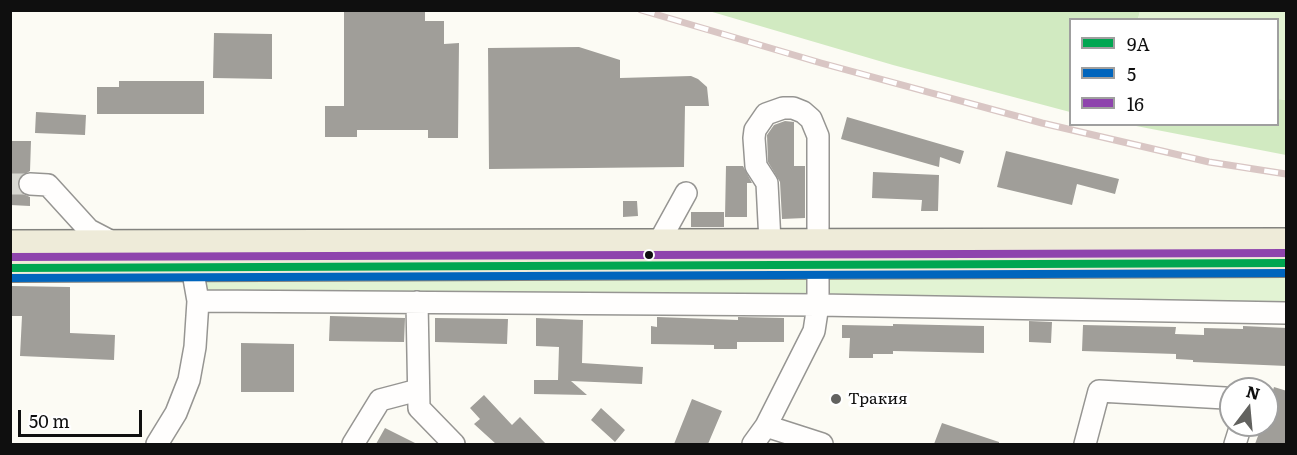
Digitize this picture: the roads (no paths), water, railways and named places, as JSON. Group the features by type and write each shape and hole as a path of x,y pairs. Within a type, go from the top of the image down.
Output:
{"main road":[{"path":"10,244 770,242 819,253 1287,263"},
{"path":"10,268 192,267 1287,242"}],"street":[{"path":"753,444 766,426 814,331 818,305 818,136 811,119 803,112 793,108 783,108 766,114 760,120 754,138 756,166 767,183 770,242"},
{"path":"30,184 48,185 89,230 114,243"},
{"path":"659,242 686,193"},
{"path":"157,444 176,413 189,380 195,347 198,301 192,267"},
{"path":"198,301 818,305 1287,314"},
{"path":"417,302 419,408 454,444"},
{"path":"353,444 380,400 418,390"},
{"path":"1085,444 1099,391 1219,398"},
{"path":"766,426 822,444"}],"tunnel":[{"path":"10,184 30,184"}],"railway":[{"path":"641,10 821,63 1042,123 1209,162 1286,174"}],"place":[{"name":"Тракия","path":"836,399"}]}
